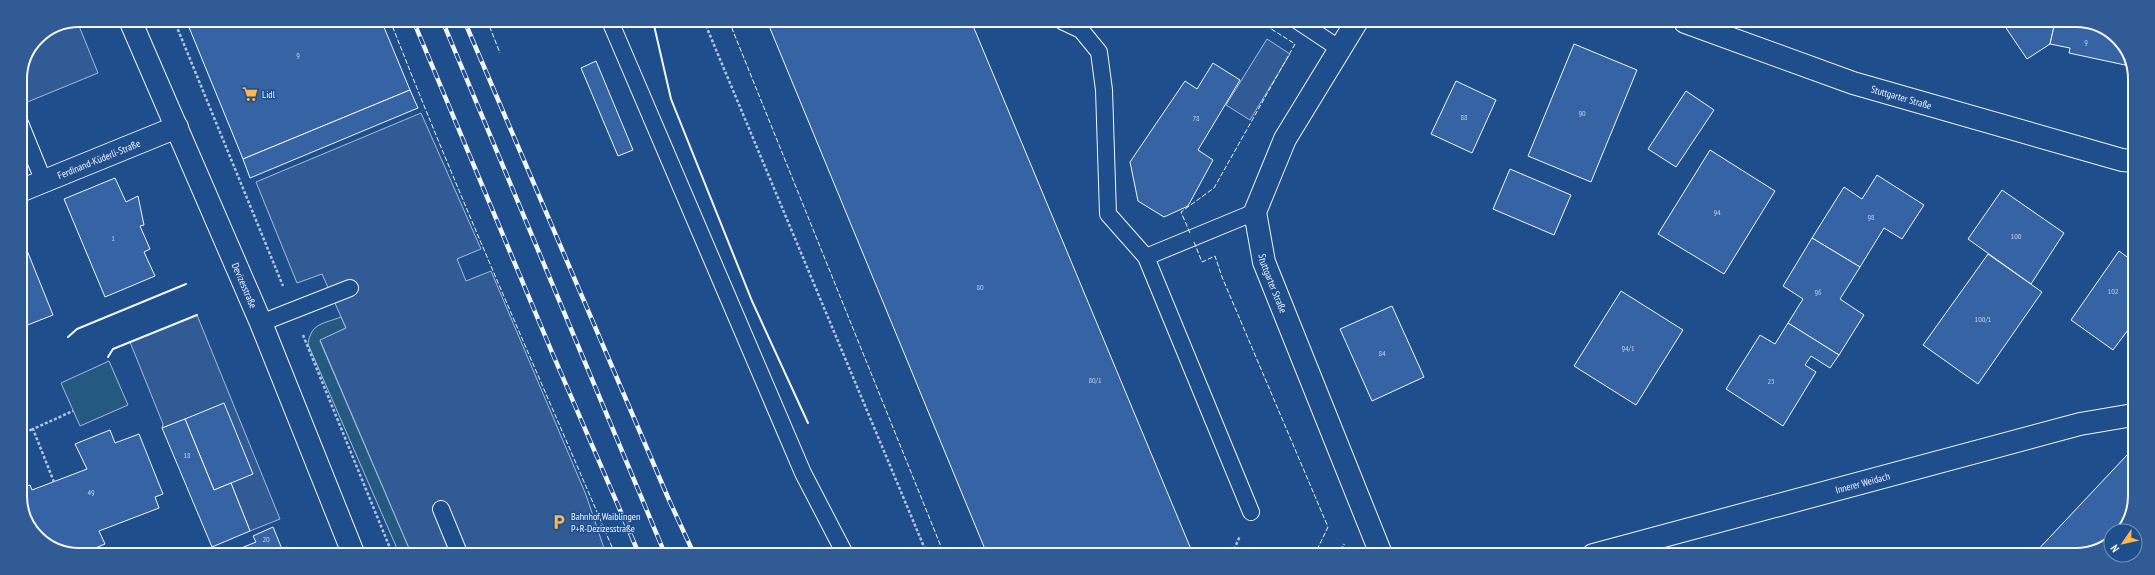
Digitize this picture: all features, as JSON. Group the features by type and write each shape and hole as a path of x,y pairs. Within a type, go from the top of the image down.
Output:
{"street":[{"name":"Devizesstraße","path":"133,27 178,127 261,323 351,548"},
{"path":"1254,212 1285,138 1353,27"},
{"name":"Stuttgarter Straße","path":"1699,27 1853,82 2128,162"},
{"name":"Ferdinand-Küderli-Straße","path":"27,188 178,127"},
{"name":"Stuttgarter Straße","path":"1254,212 1264,262 1379,548"},
{"name":"Innerer Weidach","path":"1615,548 2080,424 2128,416"}],"lane":[{"path":"613,27 803,473 842,548"},
{"path":"1074,27 1080,30 1099,52 1104,90 1108,214 1146,257 1252,512"},
{"path":"1307,27 1340,49"},
{"path":"27,140 44,182"},
{"path":"1146,257 1254,212"},
{"path":"261,323 350,288"},
{"path":"441,509 458,548"}],"path":[{"path":"707,27 924,548"},
{"path":"27,431 73,412"},
{"path":"33,429 54,482"},
{"path":"1342,548 1344,543"}],"shaded area":[{"path":"79,27 98,73 27,102 27,79 31,59 42,42 59,31"},
{"path":"1267,39 1290,54 1250,120 1226,105"},
{"path":"421,113 481,249 457,259 466,281 491,271 586,495 604,548 409,548 320,340 346,328 322,274 297,283 256,182"},
{"path":"197,315 280,519 250,531 231,483 214,490 185,419 162,428 163,424 130,342"},
{"path":"341,317 346,328 320,341 409,548 397,548 308,344 312,332 323,323"},
{"path":"109,361 128,405 80,426 61,383"}],"building":[{"path":"189,27 384,27 410,90 243,159"},
{"path":"769,27 973,27 1191,548 985,548"},
{"path":"2005,27 2054,27 2050,44 2027,59"},
{"path":"2054,27 2083,27 2096,31 2110,40 2121,53 2125,65 2069,53 2070,48 2050,44"},
{"path":"1574,44 1637,70 1591,182 1528,156"},
{"path":"596,61 633,150 618,156 581,68"},
{"path":"1213,63 1240,80 1198,150 1213,160 1188,206 1164,217 1138,201 1130,162 1185,81 1197,89"},
{"path":"1456,81 1496,100 1472,153 1431,134"},
{"path":"410,90 418,108 250,178 243,159"},
{"path":"1686,91 1714,110 1676,167 1648,149"},
{"path":"1710,150 1775,191 1724,274 1658,234"},
{"path":"1510,169 1571,195 1554,235 1493,209"},
{"path":"1877,175 1924,205 1902,239 1884,228 1860,267 1812,238 1844,187 1862,199"},
{"path":"115,178 126,202 138,196 144,225 140,226 150,249 144,252 155,276 105,297 64,199"},
{"path":"2002,190 2064,233 2031,284 1968,239"},
{"path":"1812,238 1860,267 1840,299 1864,315 1839,355 1788,323 1803,299 1783,286"},
{"path":"27,250 53,315 27,325"},
{"path":"2119,251 2128,258 2128,330 2113,350 2071,320"},
{"path":"1988,254 2042,292 1978,384 1923,345"},
{"path":"1621,291 1683,330 1636,405 1574,366"},
{"path":"1392,306 1424,377 1372,401 1340,329"},
{"path":"1788,323 1839,355 1830,368 1811,356 1805,365 1816,372 1783,426 1726,389 1760,335 1775,344"},
{"path":"224,403 253,474 214,490 185,419"},
{"path":"185,419 214,490 231,483 250,531 212,547 162,428"},
{"path":"110,430 115,443 139,434 163,494 155,497 159,508 99,531 105,544 95,548 72,548 59,544 50,539 36,525 28,506 27,486 30,485 32,490 87,469 75,444"},
{"path":"2128,455 2128,503 2120,523 2103,523 2103,540 2093,545 2076,548 2040,548"},
{"path":"273,527 282,548 241,548 256,542 253,536"}],"railway":[{"path":"416,27 551,350 636,548"},
{"path":"445,27 662,548"},
{"path":"467,27 669,500 691,548"}],"fence":[{"path":"393,27 472,221 612,548"},
{"path":"490,27 500,53"},
{"path":"731,27 942,548"},
{"path":"1190,233 1181,212 1214,188 1295,44 1268,27"},
{"path":"1194,242 1202,262 1215,256 1222,277 1328,527 1318,548"}],"wall":[{"path":"654,27 671,99 752,301 808,423"},
{"path":"68,337 77,329 186,284"},
{"path":"108,357 113,349 197,315"}],"place":[{"name":"Lidl","path":"250,94"},
{"name":"Bahnhof Waiblingen P+R-Dezizesstraße","path":"559,522"}]}
